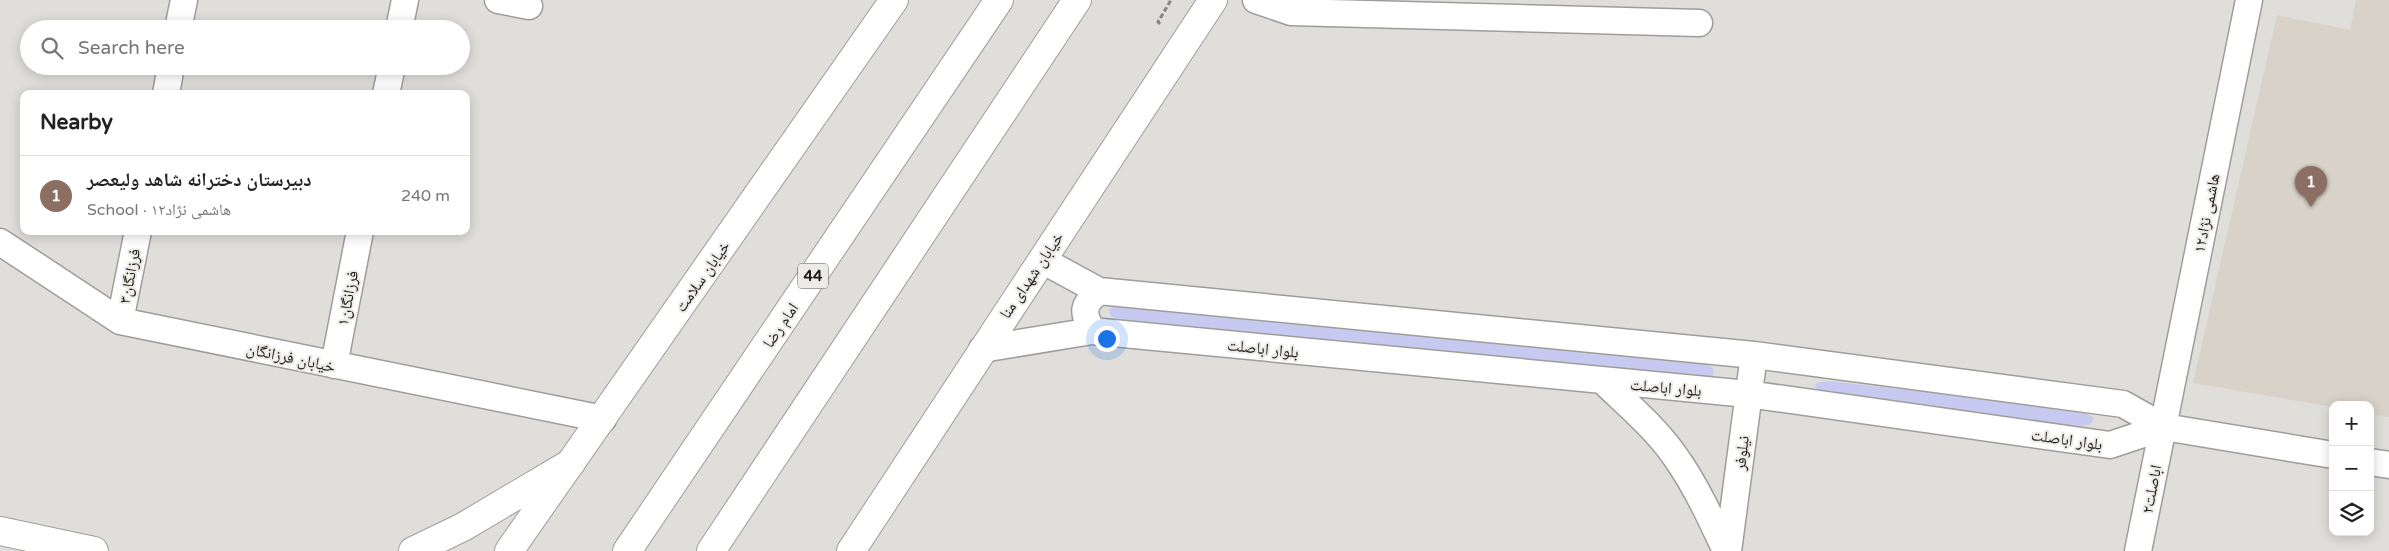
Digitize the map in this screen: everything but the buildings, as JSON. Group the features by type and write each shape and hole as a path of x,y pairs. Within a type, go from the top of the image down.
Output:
{"main road":[{"name":"خیابان سلامت","path":"509,551 603,420 894,0"},
{"name":"امام رضا","path":"628,551 999,0"},
{"path":"711,551 1077,0"},
{"name":"خیابان شهدای منا","path":"851,551 1213,0"},
{"path":"413,551 463,528 571,463"},
{"path":"0,531 94,551"}],"street":[{"path":"180,20 184,0"},
{"path":"401,20 405,0"},
{"path":"498,0 529,6"},
{"path":"1256,0 1291,12 1699,23"},
{"name":"هاشمی نژاد۱۲","path":"2164,427 2249,0"},
{"path":"167,90 169,75"},
{"path":"387,90 390,75"},
{"name":"فرزانگان۳","path":"120,322 137,235"},
{"name":"فرزانگان۱","path":"334,366 359,235"},
{"name":"خیابان فرزانگان","path":"0,242 120,322 603,420"},
{"path":"1042,260 1099,291 1754,355 2123,404 2164,427 2329,454"},
{"path":"1092,331 1085,318 1085,308 1089,300 1099,291"},
{"name":"بلوار اباصلت","path":"982,349 1092,331 1748,394 2110,445 2164,427"},
{"name":"نیلوفر","path":"1727,551 1754,355"},
{"path":"1603,381 1651,428 1679,462 1701,499 1727,551"},
{"name":"اباصلت۲","path":"2138,551 2164,427"},
{"path":"2374,463 2389,465"}],"shaded area":[{"path":"2356,0 2389,0 2389,417 2374,415 2374,401 2329,401 2329,406 2193,383 2277,15 2350,30"},
{"path":"1120,305 1706,364 1713,368 1714,375 1706,378 1141,323 1116,319 1110,315 1109,310 1113,306"},
{"path":"1830,381 2082,410 2094,418 2090,425 2082,426 1826,394 1817,390 1815,384"}],"place":[{"name":"دبیرستان دخترانه شاهد ولیعصر","path":"2311,207"}]}
